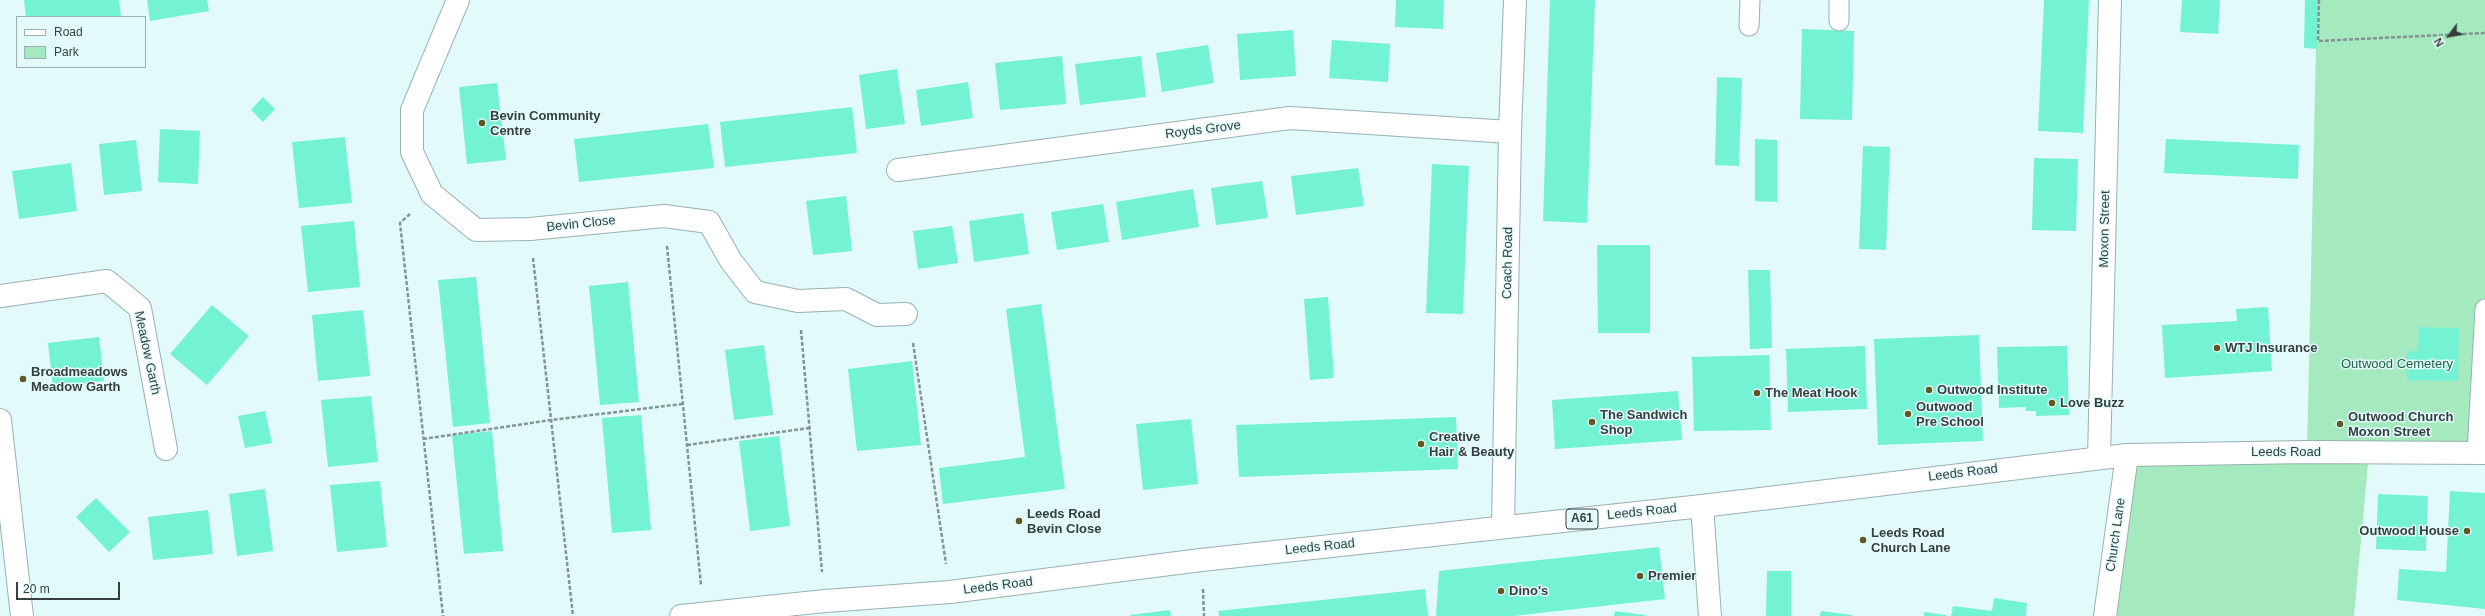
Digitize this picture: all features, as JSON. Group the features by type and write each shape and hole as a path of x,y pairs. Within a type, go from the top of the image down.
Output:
{"street":[{"name":"Bevin Close","path":"458,0 412,110 412,152 432,194 476,230 530,229 664,216 709,222 731,262 755,292 798,301 846,299 877,314 906,314"},
{"name":"Coach Road","path":"1503,527 1510,132 1515,0"},
{"name":"Moxon Street","path":"2099,458 2110,0"},
{"name":"Royds Grove","path":"898,170 1290,118 1510,132"},
{"name":"Meadow Garth","path":"0,296 107,281 140,308 166,449"},
{"path":"0,420 22,616"},
{"name":"Leeds Road","path":"681,616 776,611 825,601 950,592 1201,560 1702,506 2127,454 2307,452 2481,453"},
{"name":"Church Lane","path":"2105,616 2127,454"},
{"path":"1702,506 1710,616"}],"lane":[{"path":"1749,26 1750,0"},
{"path":"1839,0 1839,21"},
{"path":"2481,453 2485,310"}],"path":[{"path":"2319,0 2318,41 2485,33"},
{"path":"432,194 400,223 443,616"},
{"path":"664,216 704,614"},
{"path":"530,229 573,616"},
{"path":"798,301 825,601"},
{"path":"906,314 917,365 950,592"},
{"path":"423,439 551,420 682,404"},
{"path":"687,445 809,428"}],"green space":[{"name":"Outwood Cemetery","path":"2317,0 2485,0 2485,453 2369,453 2354,616 2105,616 2127,455 2307,452"}],"building":[{"path":"24,0 119,0 121,16 26,16"},
{"path":"147,0 207,0 209,11 150,21"},
{"path":"1396,0 1444,0 1443,29 1395,27"},
{"path":"1550,0 1595,0 1587,223 1543,221"},
{"path":"2044,0 2089,0 2083,133 2038,131"},
{"path":"2182,0 2220,0 2218,34 2180,32"},
{"path":"2305,0 2318,0 2317,49 2304,48"},
{"path":"1802,29 1854,31 1852,120 1800,119"},
{"path":"1293,30 1296,76 1240,80 1237,34"},
{"path":"1332,40 1390,44 1388,82 1329,78"},
{"path":"1208,45 1214,83 1162,92 1156,53"},
{"path":"1062,56 1066,104 1000,110 995,63"},
{"path":"1141,56 1146,97 1080,105 1075,64"},
{"path":"897,69 905,124 866,129 859,75"},
{"path":"1717,77 1742,78 1739,166 1715,165"},
{"path":"968,82 973,118 921,126 916,90"},
{"name":"Bevin Community Centre","path":"497,83 506,160 467,164 459,87"},
{"path":"263,97 275,109 263,122 251,110"},
{"path":"852,107 857,153 725,167 720,122"},
{"path":"708,124 714,168 579,182 574,139"},
{"path":"160,129 200,131 198,184 158,182"},
{"path":"345,137 352,203 299,208 292,142"},
{"path":"1755,139 1777,140 1777,202 1755,201"},
{"path":"2166,139 2299,145 2298,179 2164,173"},
{"path":"136,140 142,191 104,195 99,144"},
{"path":"1863,146 1890,147 1886,250 1859,249"},
{"path":"2034,158 2078,159 2076,231 2032,230"},
{"path":"71,163 77,211 19,219 12,171"},
{"path":"1432,164 1469,166 1463,314 1426,313"},
{"path":"1358,168 1364,206 1296,215 1291,176"},
{"path":"1262,181 1268,218 1216,225 1211,188"},
{"path":"1193,189 1199,227 1122,240 1116,202"},
{"path":"846,196 852,251 813,255 806,201"},
{"path":"1103,204 1109,242 1057,250 1051,212"},
{"path":"1023,213 1029,254 974,262 969,221"},
{"path":"354,221 360,287 308,292 301,226"},
{"path":"952,226 958,263 918,269 913,231"},
{"path":"1597,245 1650,245 1650,333 1598,333"},
{"path":"1748,270 1770,270 1772,348 1750,349"},
{"path":"476,277 490,423 453,427 438,280"},
{"path":"628,282 639,402 600,405 589,286"},
{"path":"1328,297 1334,378 1310,380 1304,299"},
{"path":"1041,304 1065,489 943,504 939,468 1025,457 1006,309"},
{"path":"212,305 249,336 207,385 170,354"},
{"name":"WTJ Insurance","path":"2268,307 2272,371 2165,378 2162,325 2237,321 2236,309"},
{"path":"363,310 370,376 318,381 312,315"},
{"path":"2419,327 2459,328 2458,381 2407,380 2407,351 2418,351"},
{"name":"Outwood Institute","path":"1979,335 1983,441 1878,445 1874,339"},
{"path":"99,337 104,381 53,387 48,343"},
{"path":"764,345 773,415 734,420 725,350"},
{"path":"1865,346 1867,409 1788,412 1786,349"},
{"path":"2067,346 2069,415 2036,416 2036,411 2026,411 2026,407 1999,408 1997,347"},
{"path":"1769,355 1771,430 1694,431 1692,357"},
{"path":"912,361 921,445 857,451 848,369"},
{"path":"1678,391 1682,440 1555,449 1552,400"},
{"path":"371,396 378,462 328,467 321,400"},
{"path":"265,411 272,443 245,448 238,416"},
{"path":"641,415 651,530 612,533 602,418"},
{"path":"1456,417 1458,469 1239,477 1236,425"},
{"path":"1191,419 1198,484 1143,490 1136,424"},
{"path":"492,431 503,551 464,554 452,435"},
{"path":"779,436 790,526 750,531 739,441"},
{"path":"380,481 387,547 337,552 330,485"},
{"path":"265,489 273,551 237,556 229,494"},
{"name":"Outwood House","path":"2450,491 2485,493 2485,609 2397,600 2399,569 2446,572"},
{"path":"2378,494 2428,496 2426,551 2376,549"},
{"path":"96,498 130,532 109,552 76,517"},
{"path":"208,510 213,554 153,560 148,517"},
{"path":"1659,547 1665,599 1513,616 1436,616 1439,571"},
{"path":"1767,571 1791,571 1791,616 1766,616"},
{"path":"1425,589 1428,616 1219,616 1218,611"},
{"path":"1994,598 2027,603 2026,616 1951,616 1953,606 1992,611"},
{"path":"1170,610 1171,616 1130,616 1130,615"},
{"path":"1615,611 1645,615 1645,616 1614,616"},
{"path":"1821,611 1852,615 1852,616 1820,616"},
{"path":"1924,612 1946,615 1946,616 1924,616"}],"place":[{"name":"Bevin Community Centre","path":"482,123"},
{"name":"WTJ Insurance","path":"2217,348"},
{"name":"Broadmeadows Meadow Garth","path":"23,379"},
{"name":"Outwood Institute","path":"1929,390"},
{"name":"The Meat Hook","path":"1757,393"},
{"name":"Love Buzz","path":"2052,403"},
{"name":"Outwood Pre School","path":"1908,414"},
{"name":"The Sandwich Shop","path":"1592,422"},
{"name":"Outwood Church Moxon Street","path":"2340,424"},
{"name":"Creative Hair & Beauty","path":"1421,444"},
{"name":"Leeds Road Bevin Close","path":"1019,521"},
{"name":"Outwood House","path":"2467,531"},
{"name":"Leeds Road Church Lane","path":"1863,540"},
{"name":"Premier","path":"1640,576"},
{"name":"Dino's","path":"1501,591"}]}
